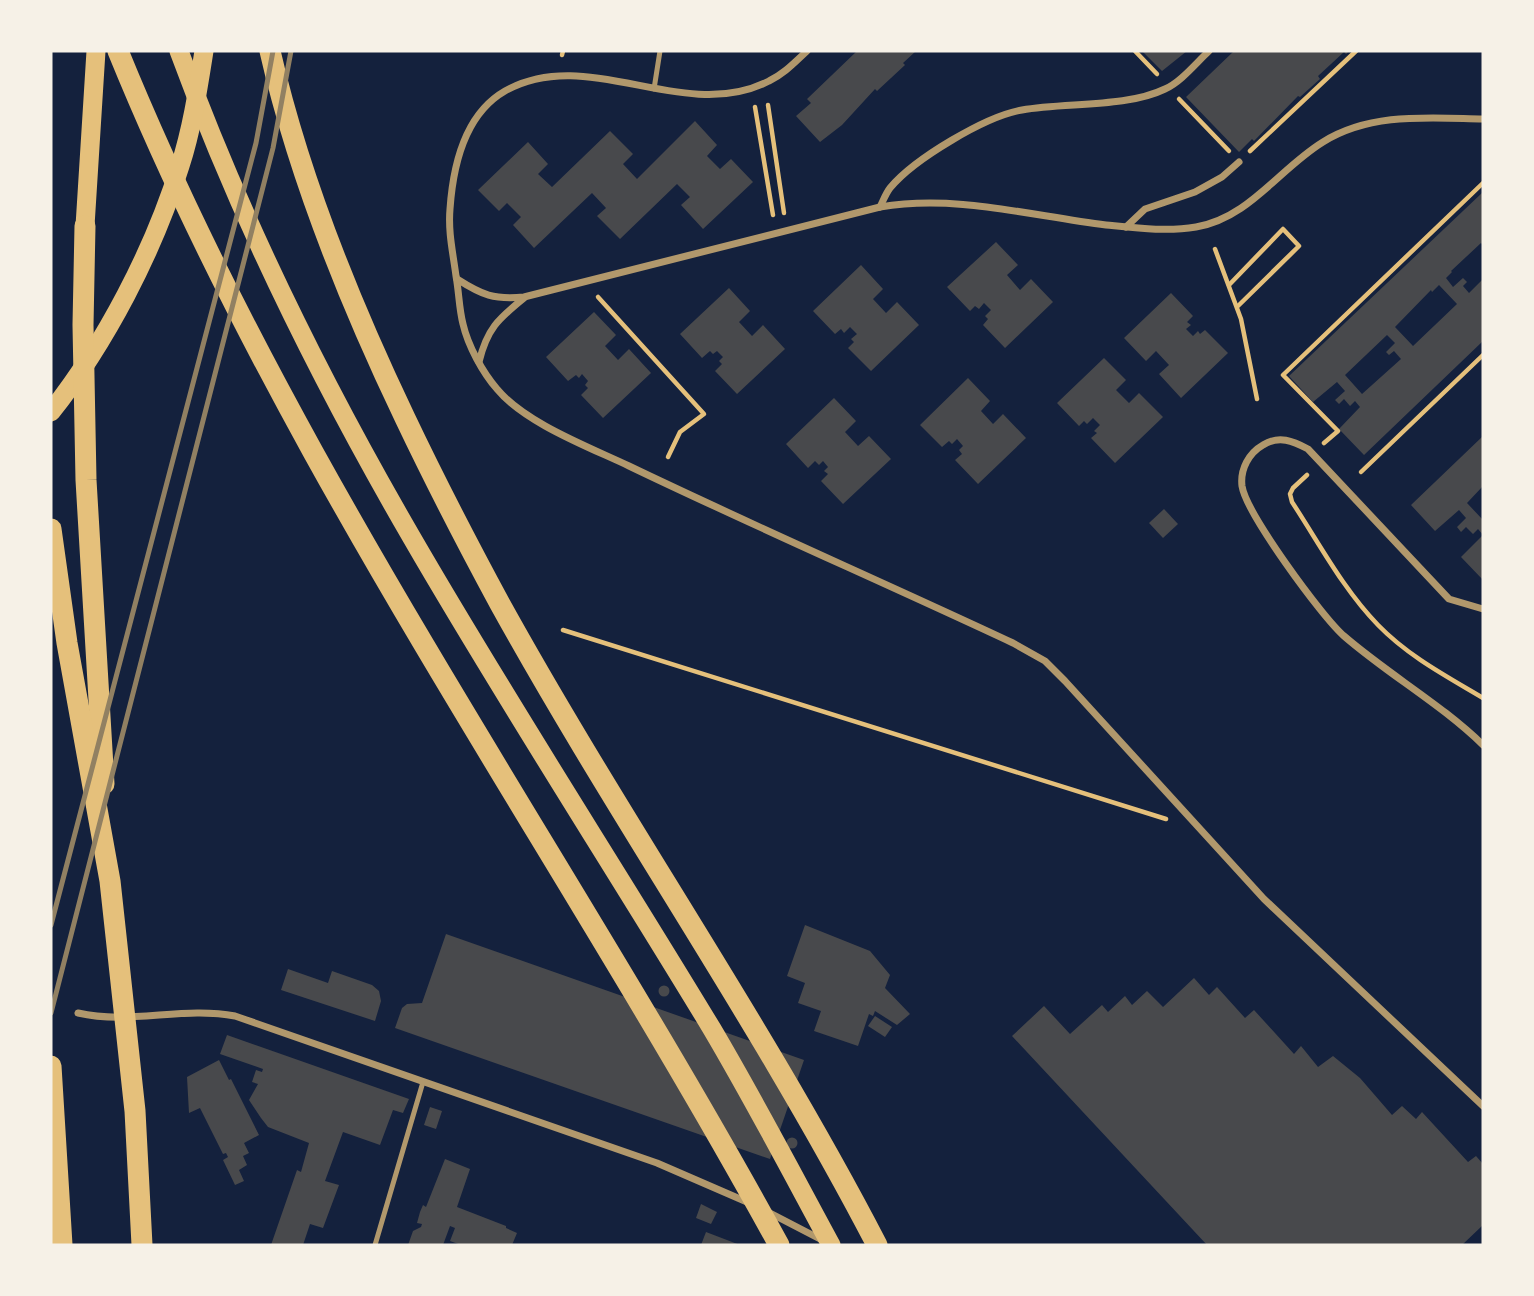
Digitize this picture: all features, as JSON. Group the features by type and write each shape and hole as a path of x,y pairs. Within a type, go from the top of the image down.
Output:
{"highway":[{"path":"96,51 85,226 85,466 110,881 135,1111 142,1245"},
{"path":"118,51 194,220 291,411 355,528 715,1127 779,1245"},
{"path":"179,51 222,159 268,263 358,440 458,616 713,1031 832,1245"},
{"path":"51,412 106,330 150,245 181,166 204,51"},
{"path":"270,51 317,211 371,346 434,479 501,605 801,1106 877,1245"},
{"path":"51,529 67,643 110,881"},
{"path":"51,1066 62,1245"}],"street":[{"path":"807,51 788,69 769,81 750,89 716,95 692,95 572,76 544,78 522,84 505,92 488,105 471,128 458,157 453,181 450,236 463,327 479,362 497,390 515,406 550,428 1033,653 1066,681 1233,867 1297,932 1483,1106"},
{"path":"880,207 889,189 917,162 976,128 1020,110 1109,101 1156,93 1169,88 1209,51"},
{"path":"457,279 478,293 501,299 524,297 880,207 922,201 951,202 1126,227 1186,228 1221,220 1251,201 1306,153 1343,131 1393,119 1483,119"},
{"path":"1126,227 1145,209 1195,192 1222,177 1237,159"},
{"path":"479,362 492,326 524,297"},
{"path":"1483,609 1449,599 1308,449 1287,440 1267,443 1256,450 1242,472 1246,498 1320,611 1343,635 1433,702 1483,745"},
{"path":"78,1013 93,1017 145,1018 201,1012 234,1016 690,1176 832,1245"}],"lane":[{"path":"654,89 660,51"},
{"path":"375,1245 424,1082"}],"path":[{"path":"1135,51 1156,73"},
{"path":"1185,105 1237,159 1356,51"},
{"path":"768,105 784,213"},
{"path":"755,107 773,215"},
{"path":"1323,444 1338,431 1283,375 1483,183"},
{"path":"1229,285 1283,229 1299,246 1237,306"},
{"path":"1215,249 1237,306 1257,399"},
{"path":"598,297 704,414 680,432 668,457"},
{"path":"1361,472 1483,355"},
{"path":"1307,475 1293,488 1290,494 1292,502 1367,612 1397,643 1419,660 1483,698"},
{"path":"564,630 1149,815 1195,823"}],"building":[{"path":"857,51 916,51 877,91 875,89 842,125 820,142 796,116 811,103 807,99"},
{"path":"1142,51 1187,51 1162,71"},
{"path":"1234,51 1349,51 1346,54 1344,52 1318,76 1320,79 1298,96 1254,141 1252,139 1239,152 1186,97"},
{"path":"695,121 717,145 707,156 720,169 731,159 753,182 703,229 681,205 690,197 677,184 620,239 597,216 606,208 592,193 534,248 513,225 521,217 507,203 499,211 478,190 528,142 548,164 538,174 552,187 610,131 633,154 623,164 637,179"},
{"path":"1483,192 1483,245 1481,243 1446,278 1453,287 1463,278 1467,282 1463,286 1469,293 1483,279 1483,341 1364,455 1339,429 1360,407 1355,401 1350,406 1344,399 1339,404 1335,400 1345,391 1337,382 1313,402 1289,376","holes":["1439,285 1457,304 1413,346 1395,327","1387,335 1395,343 1386,352 1389,355 1394,351 1401,359 1362,394 1345,375"]},
{"path":"996,242 1018,265 1007,275 1020,290 1031,279 1053,302 1005,348 983,325 988,319 985,316 991,310 984,303 979,309 975,306 970,311 947,287"},
{"path":"861,265 883,289 873,299 886,313 897,302 919,325 871,371 848,348 854,342 851,339 857,334 850,327 844,333 841,329 835,334 813,311"},
{"path":"729,288 750,311 739,322 752,336 763,325 785,349 737,394 715,371 722,364 719,361 723,357 717,351 713,354 710,351 702,358 680,334"},
{"path":"1171,293 1193,316 1187,322 1191,325 1186,329 1193,336 1198,331 1200,334 1205,330 1228,353 1181,398 1159,374 1169,365 1156,351 1146,361 1124,338"},
{"path":"594,312 616,335 605,346 618,360 629,349 651,373 603,418 581,395 588,388 585,385 588,381 582,374 579,378 576,375 568,381 546,357"},
{"path":"1104,358 1126,380 1116,390 1129,403 1139,393 1163,417 1115,463 1091,438 1100,425 1093,418 1087,424 1084,421 1079,426 1057,403"},
{"path":"968,378 990,401 981,411 993,424 1003,414 1026,438 978,484 955,460 962,454 959,450 963,446 957,439 942,447 920,425"},
{"path":"834,398 856,421 845,432 858,446 869,436 891,459 843,504 821,481 828,474 824,471 828,467 823,461 819,465 815,461 808,468 786,444"},
{"path":"1483,436 1483,486 1467,503 1483,520 1483,535 1478,529 1473,534 1466,527 1461,532 1457,527 1466,518 1459,510 1435,531 1411,505"},
{"path":"1164,509 1178,524 1163,538 1149,523"},
{"path":"1483,535 1483,580 1461,557"},
{"path":"805,925 870,951 890,975 885,988 910,1014 897,1025 875,1011 873,1016 869,1014 858,1046 814,1031 821,1011 798,1003 805,983 787,976"},
{"path":"446,934 804,1060 770,1159 395,1028 402,1008 407,1004 422,1003"},
{"path":"288,969 328,983 332,971 372,985 379,991 381,1001 375,1021 281,990"},
{"path":"1194,978 1209,995 1217,987 1245,1018 1254,1010 1294,1054 1301,1046 1318,1067 1333,1056 1360,1078 1392,1115 1402,1106 1416,1119 1422,1112 1468,1162 1476,1156 1483,1164 1483,1225 1462,1245 1207,1245 1012,1036 1044,1006 1070,1034 1102,1005 1108,1012 1125,996 1132,1005 1147,991 1163,1007"},
{"path":"664,986 668,987 668,995 664,996 660,995 659,991 660,987"},
{"path":"875,1016 892,1027 885,1037 868,1026"},
{"path":"227,1035 409,1099 403,1113 393,1110 380,1145 343,1132 325,1181 339,1185 323,1228 310,1224 303,1245 271,1245 297,1170 301,1172 309,1143 268,1127 261,1118 249,1100 258,1084 252,1082 256,1070 262,1072 263,1069 220,1054"},
{"path":"219,1060 259,1135 244,1143 249,1153 243,1156 247,1165 239,1170 244,1181 235,1185 223,1160 228,1157 226,1153 223,1154 200,1108 189,1113 187,1077"},
{"path":"430,1107 442,1111 436,1129 424,1125"},
{"path":"792,1138 796,1139 796,1147 792,1148 788,1147 787,1143 788,1139"},
{"path":"445,1159 470,1169 457,1207 517,1233 512,1245 461,1245 450,1241 455,1228 450,1226 443,1245 408,1245 413,1231 421,1227 422,1224 417,1223 420,1212 423,1205 426,1207"},
{"path":"701,1204 717,1212 711,1224 696,1218"},
{"path":"706,1232 740,1245 701,1245"}],"railway":[{"path":"51,925 256,143 273,51"},
{"path":"51,1013 273,148 291,51"}]}
